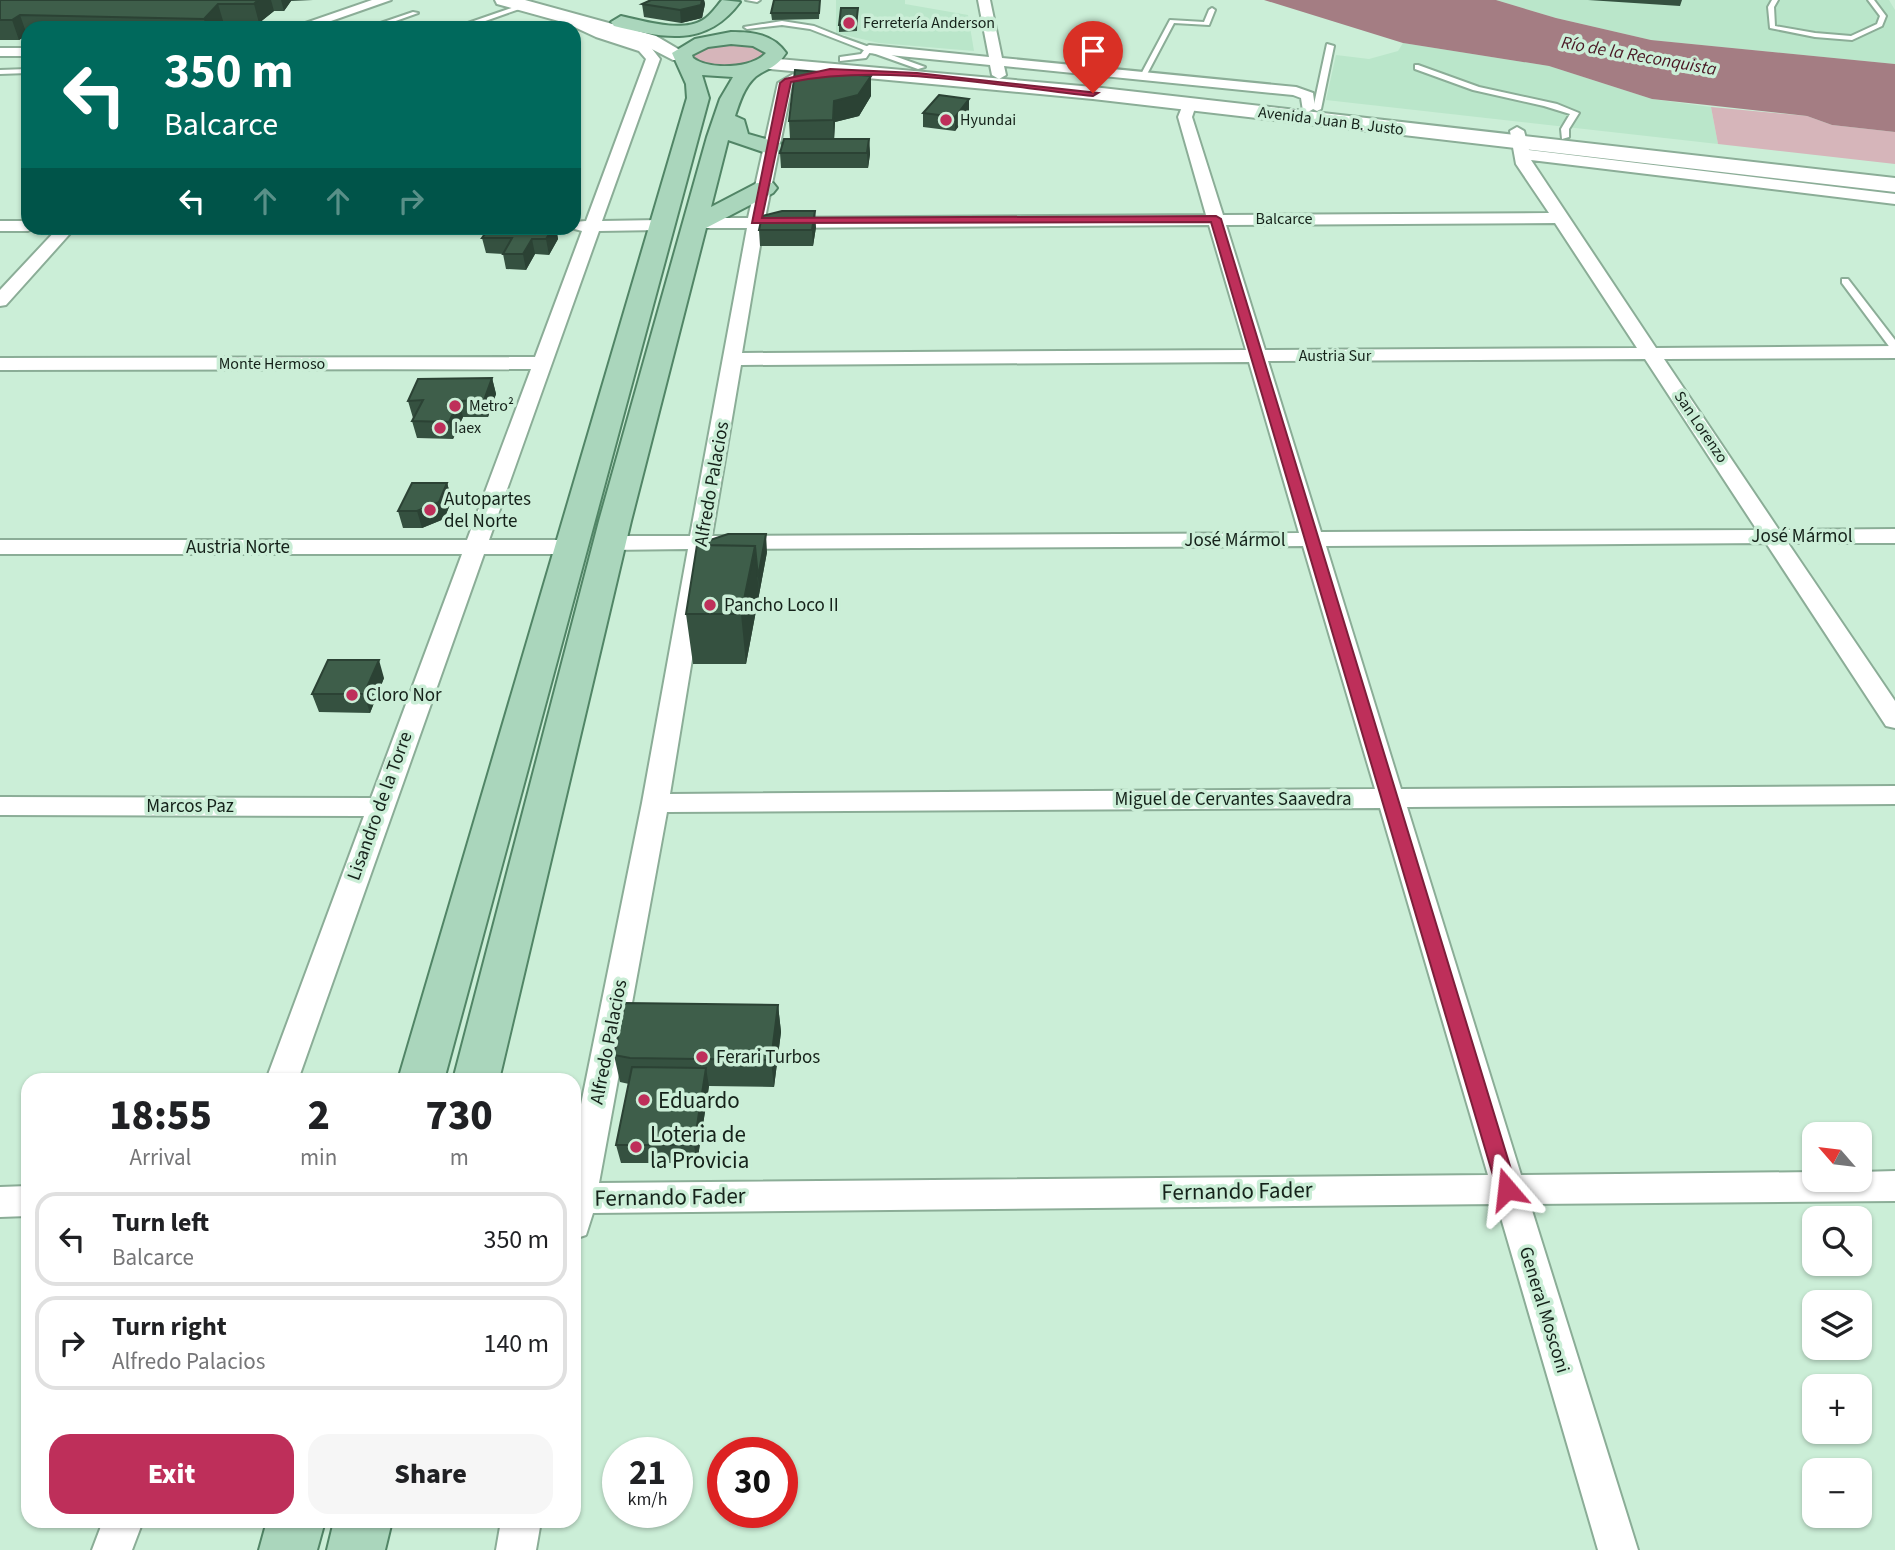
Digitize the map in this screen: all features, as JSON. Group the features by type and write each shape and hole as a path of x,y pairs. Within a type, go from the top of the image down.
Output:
{"main road":[{"path":"504,0 523,6 550,6 705,42 759,49"},
{"path":"621,22 662,30 688,29 716,20 740,0"},
{"path":"423,1073 660,225 698,99 698,85 684,61 685,49 705,42 726,26 740,0"},
{"path":"740,0 759,49"},
{"path":"550,6 657,43 684,61 725,72 759,49"},
{"path":"478,1073 609,543 698,223 724,118 737,83 759,49"},
{"name":"Avenida Juan B. Justo","path":"759,49 919,72 998,68 1092,84 1313,109 1519,142"},
{"name":"Avenida Juan B. Justo","path":"759,49 919,72 1895,185"},
{"path":"724,118 736,125 738,138 772,148"},
{"path":"1519,142 1565,137 1895,175"},
{"path":"698,223 765,188"},
{"path":"288,1550 294,1528"},
{"path":"356,1550 361,1528"}],"street":[{"path":"320,21 385,0"},
{"path":"984,0 998,68"},
{"name":"Lisandro de la Torre","path":"550,6 577,21"},
{"name":"Lisandro de la Torre","path":"581,23 601,34 644,48 653,59 583,226"},
{"path":"869,49 998,68 1142,76 1296,91 1308,96 1313,109"},
{"path":"0,52 21,52"},
{"name":"Alfredo Palacios","path":"581,1181 655,803 756,221 785,83 788,80 830,72 919,72"},
{"name":"General Mosconi","path":"1189,104 1185,117 1618,1550"},
{"path":"1519,142 1895,200"},
{"name":"San Lorenzo","path":"1519,142 1524,164 1895,720"},
{"name":"Balcarce","path":"698,223 1560,218"},
{"path":"583,226 660,225"},
{"path":"0,226 21,226"},
{"path":"0,301 61,235"},
{"name":"Lisandro de la Torre","path":"284,1073 379,807 545,363 581,235"},
{"name":"Austria Sur","path":"733,359 1895,352"},
{"name":"Monte Hermoso","path":"0,364 545,363"},
{"name":"José Mármol","path":"609,543 1895,536"},
{"name":"Austria Norte","path":"0,547 571,547"},
{"name":"Miguel de Cervantes Saavedra","path":"655,803 1895,795"},
{"name":"Marcos Paz","path":"0,806 379,807"},
{"name":"Fernando Fader","path":"581,1207 1507,1189 1895,1186"},
{"path":"0,1202 21,1201"},
{"path":"112,1550 120,1528"},
{"path":"516,1550 521,1528"}],"lane":[{"path":"740,0 757,0"},
{"path":"1775,0 1771,7 1773,27 1815,35 1852,38 1880,25 1882,16 1871,0"},
{"path":"479,21 523,6"},
{"path":"1142,76 1172,21 1207,24 1212,10"},
{"path":"390,21 415,13"},
{"path":"811,13 812,27"},
{"path":"759,49 782,23 812,27 919,72"},
{"path":"1313,109 1330,46"},
{"path":"843,59 863,56 869,49"},
{"path":"1418,67 1474,88 1542,100 1576,113 1565,128 1565,137"},
{"path":"0,72 21,71"},
{"path":"1845,281 1895,347"}],"shaded area":[{"path":"836,0 905,0 905,4 968,15 974,51 879,43 836,33"},
{"path":"1496,0 1889,0 1895,10 1895,64 1651,40 1556,18"},
{"path":"748,42 768,53 751,65 731,68 689,59 692,50 700,46"},
{"path":"1403,43 1549,66 1652,99 1711,107 1718,144 1326,100 1336,55 1369,59 1398,51"},
{"path":"1711,107 1807,116 1832,125 1895,132 1895,164 1718,144"}],"water":[{"name":"Río de la Reconquista","path":"1264,0 1496,0 1556,18 1651,40 1895,64 1895,132 1832,125 1807,116 1652,99 1549,66 1403,43"}],"building":[{"path":"0,0 258,0 254,4 218,4 204,19 20,15 12,20 0,20"},
{"path":"651,0 702,0 701,5 680,10 642,4"},
{"path":"774,0 820,0 819,13 771,13"},
{"path":"841,8 858,8 856,25 839,25"},
{"path":"795,70 871,76 858,95 834,101 833,120 789,121"},
{"path":"939,95 969,99 955,117 923,113"},
{"path":"784,139 869,139 867,153 780,153"},
{"path":"782,211 815,211 812,230 759,230 762,216"},
{"path":"484,235 549,235 546,239 532,239 523,254 503,254 512,238 482,238"},
{"path":"492,378 484,400 459,401 449,422 412,421 423,400 408,401 418,379"},
{"path":"412,483 447,483 439,502 417,511 398,511"},
{"path":"728,534 766,534 758,577 755,546 708,545 710,540"},
{"path":"697,545 755,546 741,614 686,614"},
{"path":"328,660 379,660 364,694 312,694"},
{"path":"625,1003 778,1005 771,1060 630,1058 614,1055"},
{"path":"632,1067 706,1068 694,1145 616,1145"}],"place":[{"name":"Ferretería Anderson","path":"849,23"},
{"name":"Hyundai","path":"946,120"},
{"name":"Metro²","path":"455,406"},
{"name":"Iaex","path":"440,428"},
{"name":"Autopartes del Norte","path":"430,510"},
{"name":"Pancho Loco II","path":"710,605"},
{"name":"Cloro Nor","path":"352,695"},
{"name":"Ferari Turbos","path":"702,1057"},
{"name":"Eduardo","path":"644,1100"},
{"name":"Loteria de la Provicia","path":"636,1147"}],"route":[{"path":"1093,93 917,76 830,72 788,80 785,83 756,221 1216,219 1507,1189"}]}
